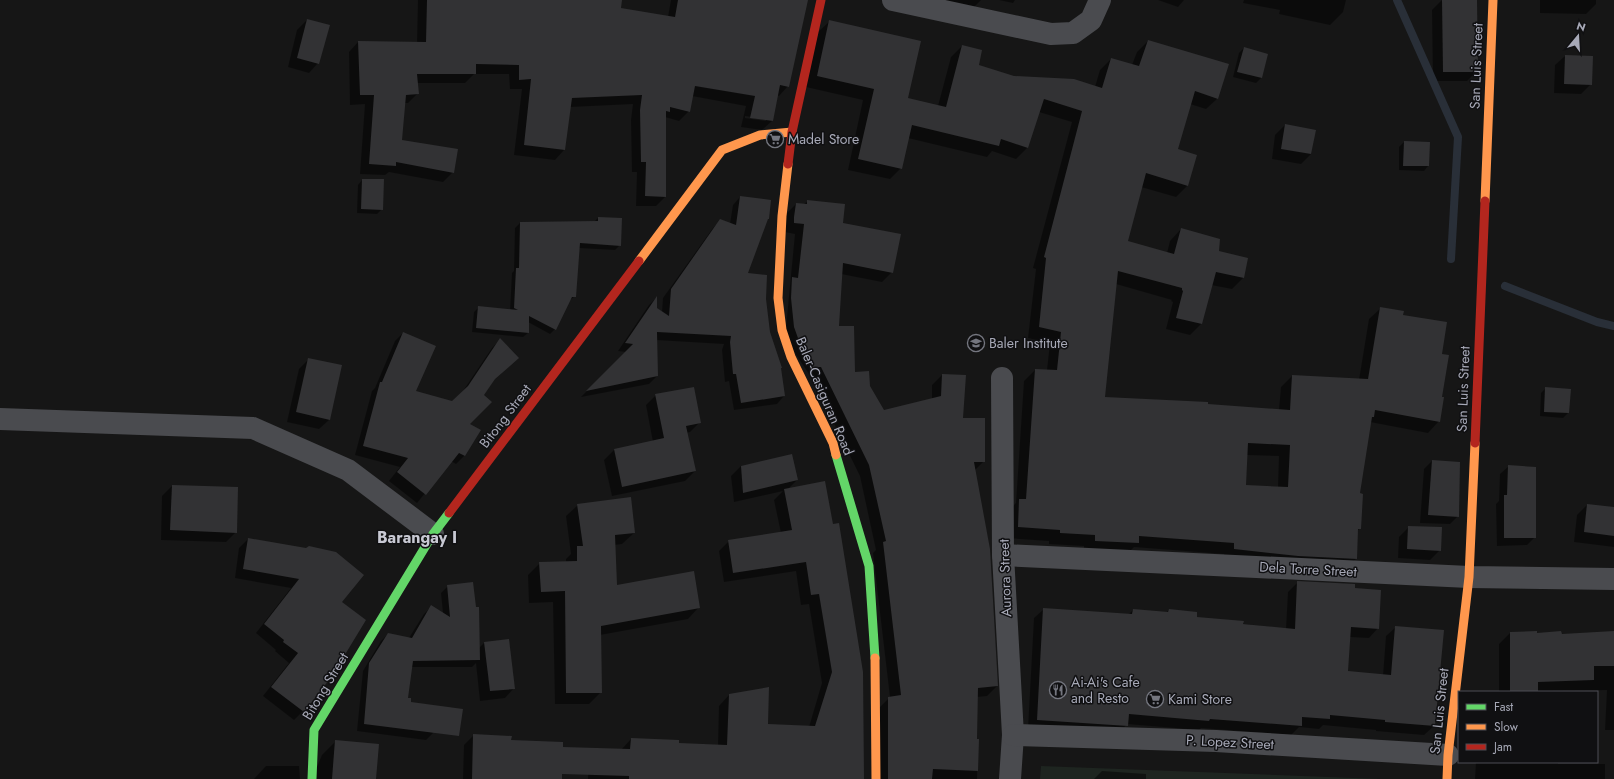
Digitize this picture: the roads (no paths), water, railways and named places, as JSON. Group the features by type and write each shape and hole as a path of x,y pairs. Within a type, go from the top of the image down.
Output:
{"street":[{"name":"Baler-Casiguran Road","path":"821,0 792,132 782,224 778,298 782,330 791,357 832,444 869,566 876,679 876,779"},
{"path":"893,0 1051,34 1073,33 1091,20 1100,0"},
{"name":"San Luis Street","path":"1447,779 1448,755 1469,577 1493,0"},
{"name":"Bitong Street","path":"312,779 314,730 433,534 722,150 760,135 792,132"},
{"name":"Aurora Street","path":"1002,378 1003,555 1013,735 1010,779"},
{"path":"0,419 253,428 348,470 433,534"},
{"name":"Dela Torre Street","path":"1003,555 1469,577 1614,579"},
{"name":"P. Lopez Street","path":"1013,735 1216,741 1448,755"}],"waterway":[{"path":"1397,0 1458,137 1451,259"},
{"path":"1505,286 1597,322 1614,326"}],"place":[{"name":"Madel Store","path":"775,139"},
{"name":"Baler Institute","path":"976,343"},
{"name":"Ai-Ai's Cafe and Resto","path":"1058,690"},
{"name":"Kami Store","path":"1155,699"}],"district":[{"name":"Barangay I","path":"417,537"}]}
